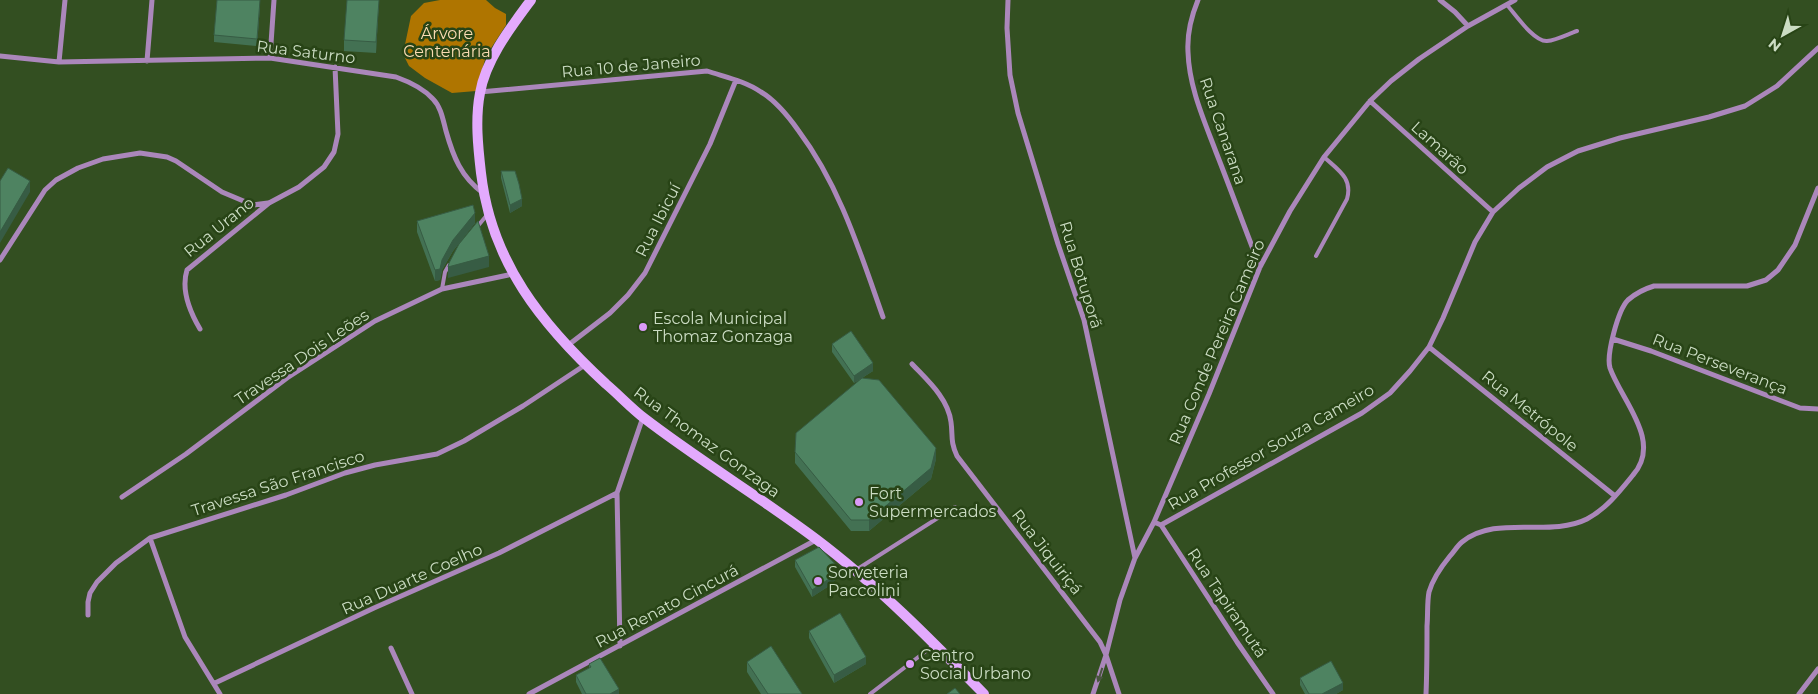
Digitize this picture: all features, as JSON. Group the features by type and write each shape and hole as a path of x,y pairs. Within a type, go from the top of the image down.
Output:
{"main road":[{"name":"Rua Thomaz Gonzaga","path":"531,0 509,30 487,70 480,92 478,136 483,193 488,214 499,248 528,299 585,365 643,418 817,540 888,600 984,694"}],"street":[{"path":"60,62 65,0"},
{"path":"147,60 152,0"},
{"path":"270,58 274,0"},
{"name":"Rua Botuporã","path":"1008,0 1007,28 1010,75 1014,94 1034,168 1084,320 1135,558"},
{"name":"Rua Canarana","path":"1198,0 1192,14 1189,33 1188,52 1191,80 1199,108 1260,267"},
{"path":"1440,0 1456,12 1468,26"},
{"name":"Rua Conde Pereira Cameiro","path":"1093,694 1106,655 1120,600 1135,558 1154,522 1209,394 1260,267 1290,212 1324,157 1370,101 1391,81 1419,59 1468,26 1515,0"},
{"name":"Rua Professor Souza Cameiro","path":"1154,522 1160,525 1362,413 1390,392 1429,347 1476,242 1493,212 1519,188 1547,168 1578,151 1620,138 1710,118 1745,106 1777,86 1818,48"},
{"name":"Rua Saturno","path":"0,56 60,62 270,58 335,67 403,80 423,90 433,98 441,112 456,161 471,184 483,193"},
{"name":"Rua Urano","path":"200,330 190,309 186,286 187,270 269,202 299,187 324,167 334,152 338,134 335,67"},
{"name":"Rua 10 de Janeiro","path":"480,92 707,72 736,80 761,92 785,112 810,147 830,180 843,206 884,317"},
{"name":"Rua Ibicuí","path":"567,346 610,313 645,273 710,144 736,80"},
{"name":"Lamarão","path":"1370,101 1493,212"},
{"name":"Rua Urano","path":"0,260 45,190 56,180 78,168 103,160 140,153 167,157 222,192 252,206 269,202"},
{"path":"1426,694 1429,593 1436,573 1462,542 1483,531 1499,528 1563,526 1586,519 1615,496 1636,472 1642,461 1644,447 1641,432 1628,401 1610,368 1609,358 1619,315 1627,301 1642,290 1654,286 1747,286 1766,280 1778,270 1794,245 1818,188"},
{"name":"Travessa Dois Leões","path":"122,497 186,454 287,378 329,349 375,321 442,289 513,274"},
{"name":"Rua Perseverança","path":"1613,339 1651,351 1800,408 1818,409"},
{"name":"Rua Metrópole","path":"1429,347 1615,496"},
{"name":"Rua Jiquiriçá","path":"912,364 942,399 949,411 952,445 957,456 1092,629 1106,655 1118,694"},
{"name":"Travessa São Francisco","path":"88,615 89,598 97,582 116,563 150,538 286,495 344,473 375,465 437,454 464,441 585,365"},
{"path":"620,646 617,493 643,418"},
{"name":"Rua Duarte Coelho","path":"215,683 374,608 499,553 617,493"},
{"name":"Rua Tapiramutá","path":"1160,525 1273,694"},
{"path":"150,538 185,637 220,694"},
{"name":"Rua Renato Cincurá","path":"529,694 817,540"},
{"path":"391,648 412,694"},
{"path":"1799,694 1818,669"}],"lane":[{"path":"1507,5 1529,31 1546,41 1577,31"},
{"path":"1316,256 1347,199 1349,191 1349,183 1344,176 1324,157"},
{"path":"475,230 488,214"},
{"path":"442,289 445,272 453,259"},
{"path":"854,572 955,507"},
{"path":"870,694 934,644"}],"green space":[{"name":"Árvore Centenária","path":"440,0 486,0 506,14 506,25 486,56 476,91 452,93 425,78 409,66 403,54 411,16 424,3"}],"building":[{"path":"217,0 260,0 257,39 214,35"},
{"path":"347,0 379,0 376,42 344,40"},
{"path":"8,168 30,181 0,232 0,181"},
{"path":"501,171 515,171 519,184 522,199 510,205"},
{"path":"473,205 475,213 453,240 442,260 440,269 435,270 417,221"},
{"path":"478,221 489,256 448,267 459,244"},
{"path":"851,331 873,363 854,376 832,344"},
{"path":"862,378 879,380 936,448 931,468 869,520 851,520 795,452 796,433"},
{"name":"Sorveteria Paccolini","path":"819,547 839,568 829,579 812,590 795,560"},
{"path":"840,613 866,657 834,675 809,631"},
{"path":"771,646 802,694 768,694 747,662"},
{"path":"600,658 619,689 610,694 586,694 576,675 591,667 589,664"},
{"path":"1331,661 1343,683 1322,694 1309,694 1300,678"},
{"path":"955,688 960,694 947,694"}],"place":[{"name":"Escola Municipal Thomaz Gonzaga","path":"643,327"},
{"name":"Fort Supermercados","path":"859,502"},
{"name":"Sorveteria Paccolini","path":"818,581"},
{"name":"Centro Social Urbano","path":"910,664"}]}
